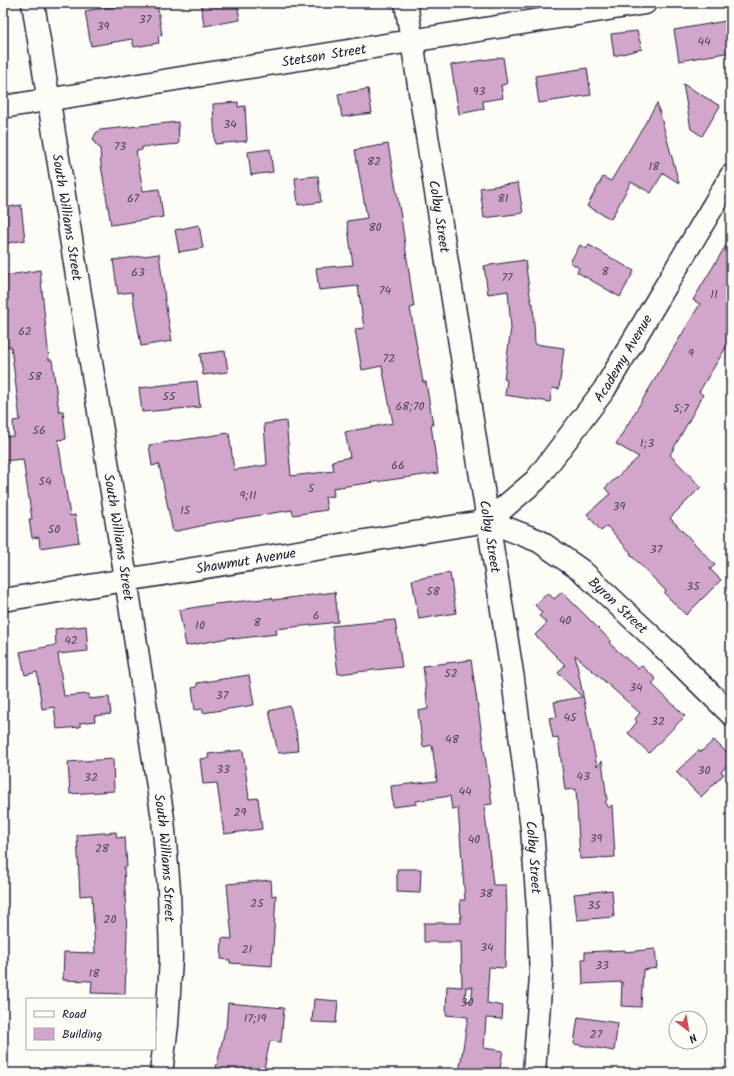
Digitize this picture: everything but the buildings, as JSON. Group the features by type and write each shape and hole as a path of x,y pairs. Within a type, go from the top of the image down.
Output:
{"street":[{"name":"South Williams Street","path":"33,3 163,819 169,890 171,958 167,1025 161,1073"},
{"name":"Colby Street","path":"406,3 513,679 532,829 538,907 541,976 534,1073"},
{"name":"Stetson Street","path":"3,107 645,3"},
{"name":"Academy Avenue","path":"488,521 536,480 604,390 731,176"},
{"name":"Shawmut Avenue","path":"3,600 488,521"},
{"name":"Byron Street","path":"488,521 539,541 582,571 663,647 731,714"}]}
